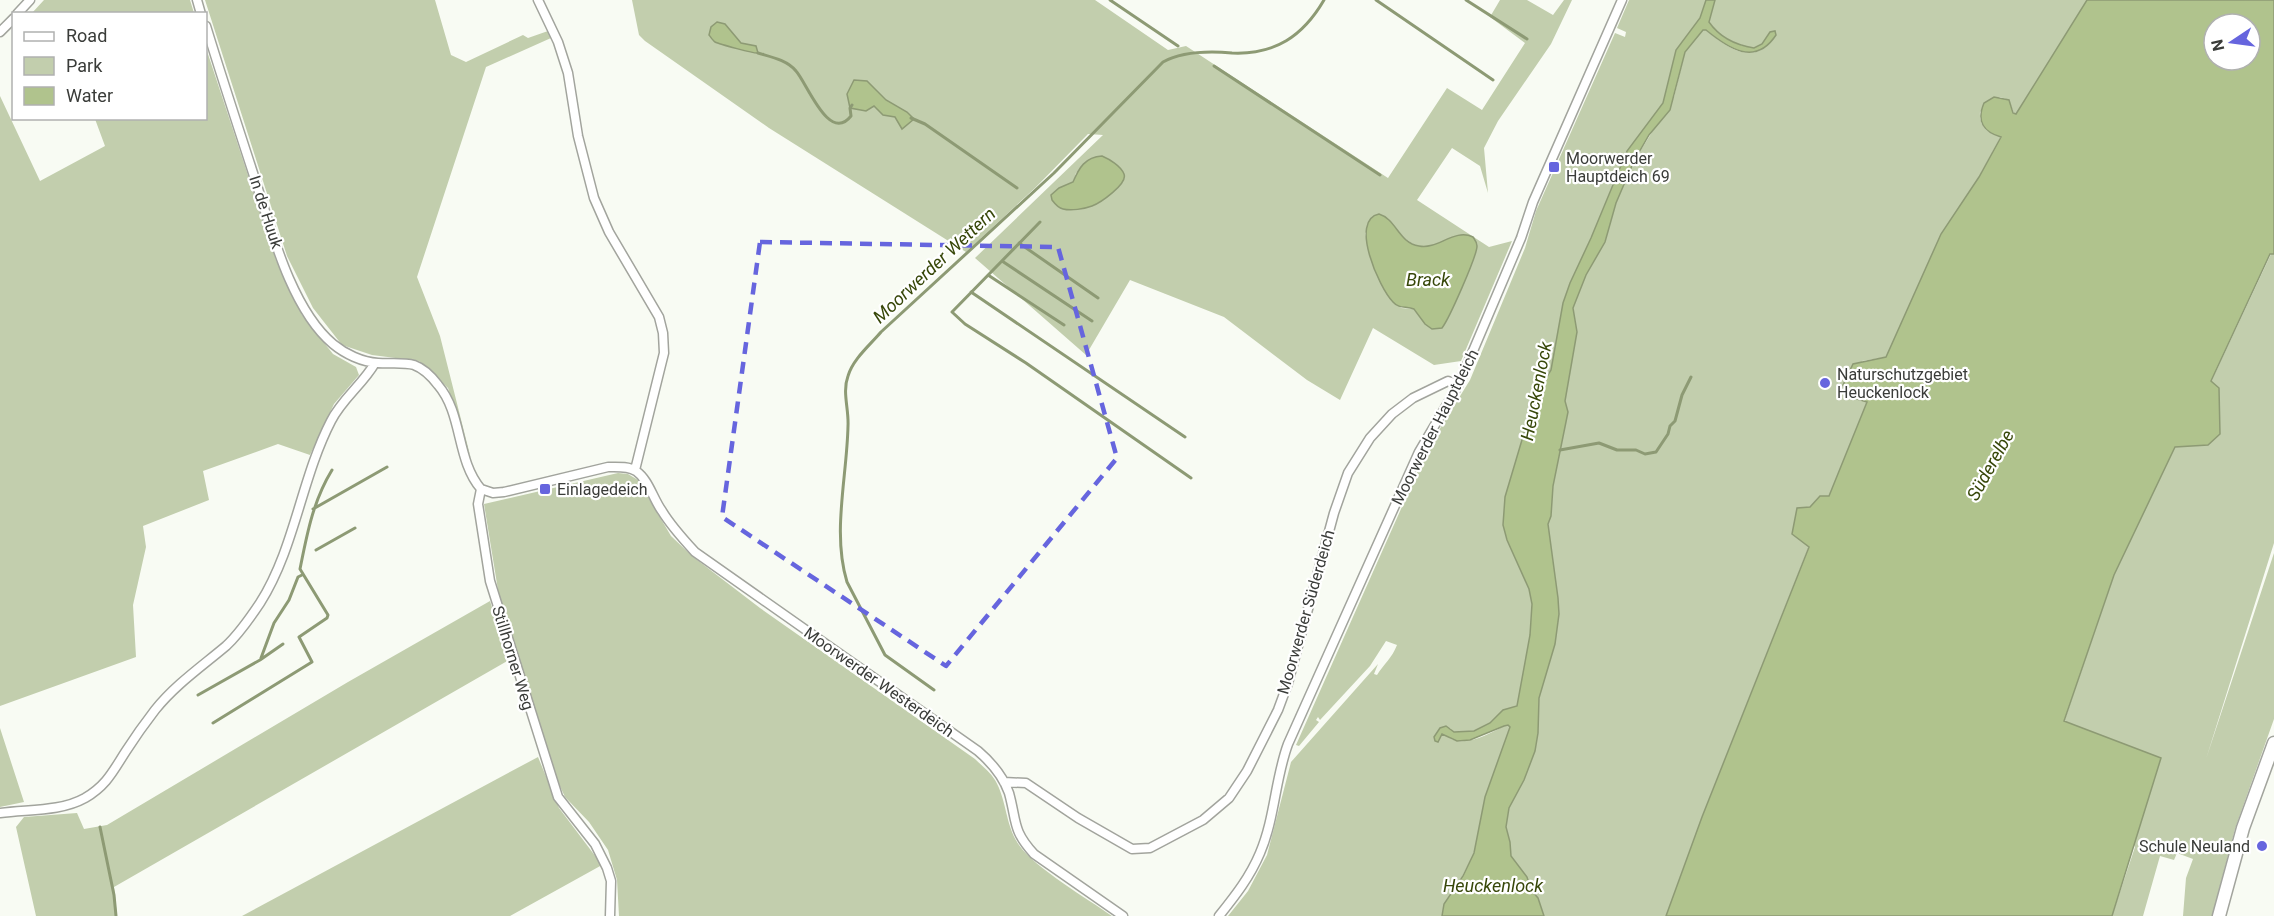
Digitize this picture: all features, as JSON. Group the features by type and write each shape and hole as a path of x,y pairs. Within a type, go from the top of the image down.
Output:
{"street":[{"path":"19,12 30,0"},
{"path":"0,813 64,806 79,801 96,791 111,777 137,735 168,695 237,634 260,602 276,572 313,462 331,420 340,406 369,374 375,363 416,366 428,373 441,389 452,412 468,468 473,480 481,489 492,493 504,492 608,467 622,466 635,470 664,353 663,333 658,317 609,232 594,198 578,136 568,73 558,42 538,0"},
{"name":"Moorwerder Hauptdeich","path":"1219,916 1242,887 1260,853 1288,744 1419,452 1459,384 1521,238 1533,202 1622,0"},
{"path":"0,32 12,20"},
{"name":"In de Huuk","path":"207,29 281,258 293,285 308,312 332,343 356,358 375,363"},
{"name":"Moorwerder Süderdeich","path":"1004,782 1026,783 1078,818 1132,849 1150,848 1203,820 1217,809 1229,798 1247,771 1278,710 1288,683 1334,513 1348,473 1358,455 1380,426 1402,406 1448,381 1459,384"},
{"name":"Moorwerder Westerdeich","path":"635,470 644,479 660,509 676,532 695,552 978,751 994,766 1004,782"},
{"name":"Stillhorner Weg","path":"481,489 478,504 493,592 558,797 595,844 607,868 611,881 610,916"},
{"path":"2219,916 2242,828 2274,743"},
{"path":"1004,782 1018,833 1024,843 1034,854 1123,916"}],"highlighted area":[{"path":"760,242 1058,247 1117,458 946,666 722,517"}],"green space":[{"path":"44,0 190,0 194,12 33,12"},
{"path":"205,0 435,0 451,55 466,62 523,35 528,38 548,31 551,38 486,67 417,277 440,336 471,459 448,388 419,361 372,355 342,345 313,308 287,256"},
{"path":"632,0 1095,0 1168,50 1186,46 1388,178 1447,88 1482,110 1525,43 1490,17 1500,0 1527,0 1553,15 1564,0 1572,0 1551,44 1498,121 1484,148 1488,193 1480,166 1452,148 1417,200 1489,247 1512,241 1461,361 1434,365 1373,328 1340,400 1307,380 1224,317 1130,280 1086,355 975,258 1103,135 1088,134 1035,188 966,252 769,128 639,35","holes":["1109,159 1123,172 1121,184 1095,205 1058,207 1052,200 1051,195 1059,188 1073,182 1076,173","1387,218 1408,241 1415,245 1432,246 1453,237 1477,246 1442,328 1425,324 1414,309 1401,308 1375,270 1365,233"]},
{"path":"1629,0 1706,0 1700,18 1676,50 1663,103 1627,151 1570,283 1563,303 1551,370 1542,384 1527,419 1520,452 1505,497 1503,524 1507,540 1529,589 1532,604 1530,635 1517,706 1503,710 1490,723 1474,731 1453,732 1450,728 1440,728 1439,739 1440,735 1445,734 1451,739 1466,741 1482,737 1504,726 1510,727 1485,797 1474,853 1444,904 1442,916 1228,916 1248,891 1267,855 1291,762 1378,664 1374,674 1377,675 1397,645 1386,641 1370,666 1320,720 1318,717 1316,720 1319,722 1299,746 1296,745 1431,443 1470,380 1525,248 1536,211 1615,33 1625,37 1626,32 1617,28"},
{"path":"1715,0 2087,0 2016,114 2009,100 2000,97 1980,112 1981,122 1985,129 2001,136 1916,293 1886,357 1862,361 1867,402 1829,496 1820,496 1792,534 1809,546 1702,817 1666,916 1544,916 1527,877 1511,856 1506,827 1509,808 1524,780 1535,751 1539,698 1555,644 1559,614 1548,524 1568,412 1565,401 1577,332 1573,308 1586,275 1605,242 1616,203 1634,161 1674,97 1685,52 1702,30 1706,30 1737,51 1752,53 1763,49 1774,38 1768,35 1762,44 1754,48 1723,36 1709,21"},
{"path":"207,51 276,260 302,315 333,354 356,367 359,375 334,404 310,455 278,444 203,471 209,500 143,526 146,547 133,605 136,657 0,706 0,96 40,181 105,146 95,120 207,120"},
{"path":"2271,254 2274,254 2274,543 2206,759 2274,553 2274,719 2235,829 2212,916 2183,916 2186,878 2193,859 2177,853 2174,860 2160,856 2143,916 2112,916 2135,847 2064,722 2114,575 2175,446 2208,445 2211,382"},
{"path":"618,473 628,474 638,480 671,536 692,556 760,608 975,759 995,780 1002,796 1008,821 1019,845 1049,873 1112,916 619,916 617,880 608,850 589,822 565,797 550,765 499,596 484,504"},
{"path":"490,601 509,660 114,887 117,916 36,916 16,827 24,817 77,813 84,829 107,825"},
{"path":"0,728 24,802 0,807"},
{"path":"538,757 559,808 602,865 510,916 242,916"}],"water":[{"name":"Heuckenlock","path":"1706,0 1715,0 1709,22 1728,40 1754,48 1762,44 1770,32 1775,31 1776,35 1768,45 1750,52 1732,48 1703,30 1685,52 1670,110 1649,135 1634,161 1616,203 1605,242 1586,275 1573,308 1577,332 1565,401 1568,412 1548,524 1559,614 1555,644 1539,698 1535,751 1524,780 1509,808 1506,827 1511,856 1527,877 1544,916 1442,916 1444,904 1463,876 1474,853 1485,797 1510,727 1504,726 1470,740 1457,741 1442,734 1438,742 1434,737 1440,728 1446,726 1454,732 1474,731 1490,723 1503,710 1517,706 1530,635 1532,604 1529,589 1507,540 1503,525 1505,497 1535,396 1551,370 1563,303 1570,283 1627,151 1663,103 1676,50 1700,18"},
{"name":"Süderelbe","path":"2087,0 2274,0 2274,254 2270,254 2211,381 2219,388 2220,434 2208,445 2175,447 2114,575 2064,721 2161,758 2112,916 1666,916 1702,817 1809,547 1792,534 1797,508 1810,507 1820,496 1829,496 1867,402 1847,396 1843,385 1853,364 1886,357 1941,234 1979,177 2001,137 1986,129 1981,121 1984,103 1994,97 2009,100 2013,113 2016,114"},
{"path":"717,22 725,24 741,43 756,46 758,53 714,41 709,35 711,27"},
{"path":"854,80 867,81 886,100 907,112 914,119 902,129 895,117 883,115 874,106 866,111 850,108 847,94"},
{"path":"1102,156 1118,166 1124,174 1118,188 1089,207 1070,210 1057,206 1051,195 1059,188 1073,182 1080,168 1087,161"},
{"name":"Brack","path":"1379,214 1390,221 1412,244 1419,246 1433,245 1459,235 1473,237 1476,241 1473,262 1442,328 1432,329 1425,324 1414,309 1395,304 1387,294 1369,255 1367,241 1370,219"}],"waterway":[{"path":"1110,0 1178,46"},
{"name":"Moorwerder Wettern","path":"934,690 885,655 847,582 840,525 848,426 846,382 850,370 862,352 881,332 1054,173 1163,62 1188,54 1247,53 1274,47 1286,41 1307,24 1324,0"},
{"path":"1376,0 1493,80"},
{"path":"1466,0 1527,39"},
{"path":"758,53 778,59 792,67 819,109 835,122 843,123 851,116 852,105"},
{"path":"1214,66 1380,175"},
{"path":"911,118 925,124 1017,188"},
{"path":"1040,222 952,312 965,324 1026,363 1191,478"},
{"path":"1019,243 1098,298"},
{"path":"1002,261 1092,321"},
{"path":"988,275 1064,325"},
{"path":"971,292 1185,437"},
{"path":"1560,450 1599,443 1617,450 1636,450 1645,454 1656,452 1675,421 1682,395 1691,377"},
{"path":"313,509 387,467"},
{"path":"213,723 312,662 299,637 328,615 300,569 315,506 332,470"},
{"path":"316,550 355,528"},
{"path":"261,658 274,623 289,600 298,577 302,575"},
{"path":"198,695 260,660 283,644"},
{"path":"100,827 116,916"}],"place":[{"name":"Moorwerder Hauptdeich 69","path":"1554,167"},
{"name":"Naturschutzgebiet Heuckenlock","path":"1825,383"},
{"name":"Einlagedeich","path":"545,489"},
{"name":"Schule Neuland","path":"2262,846"}]}
